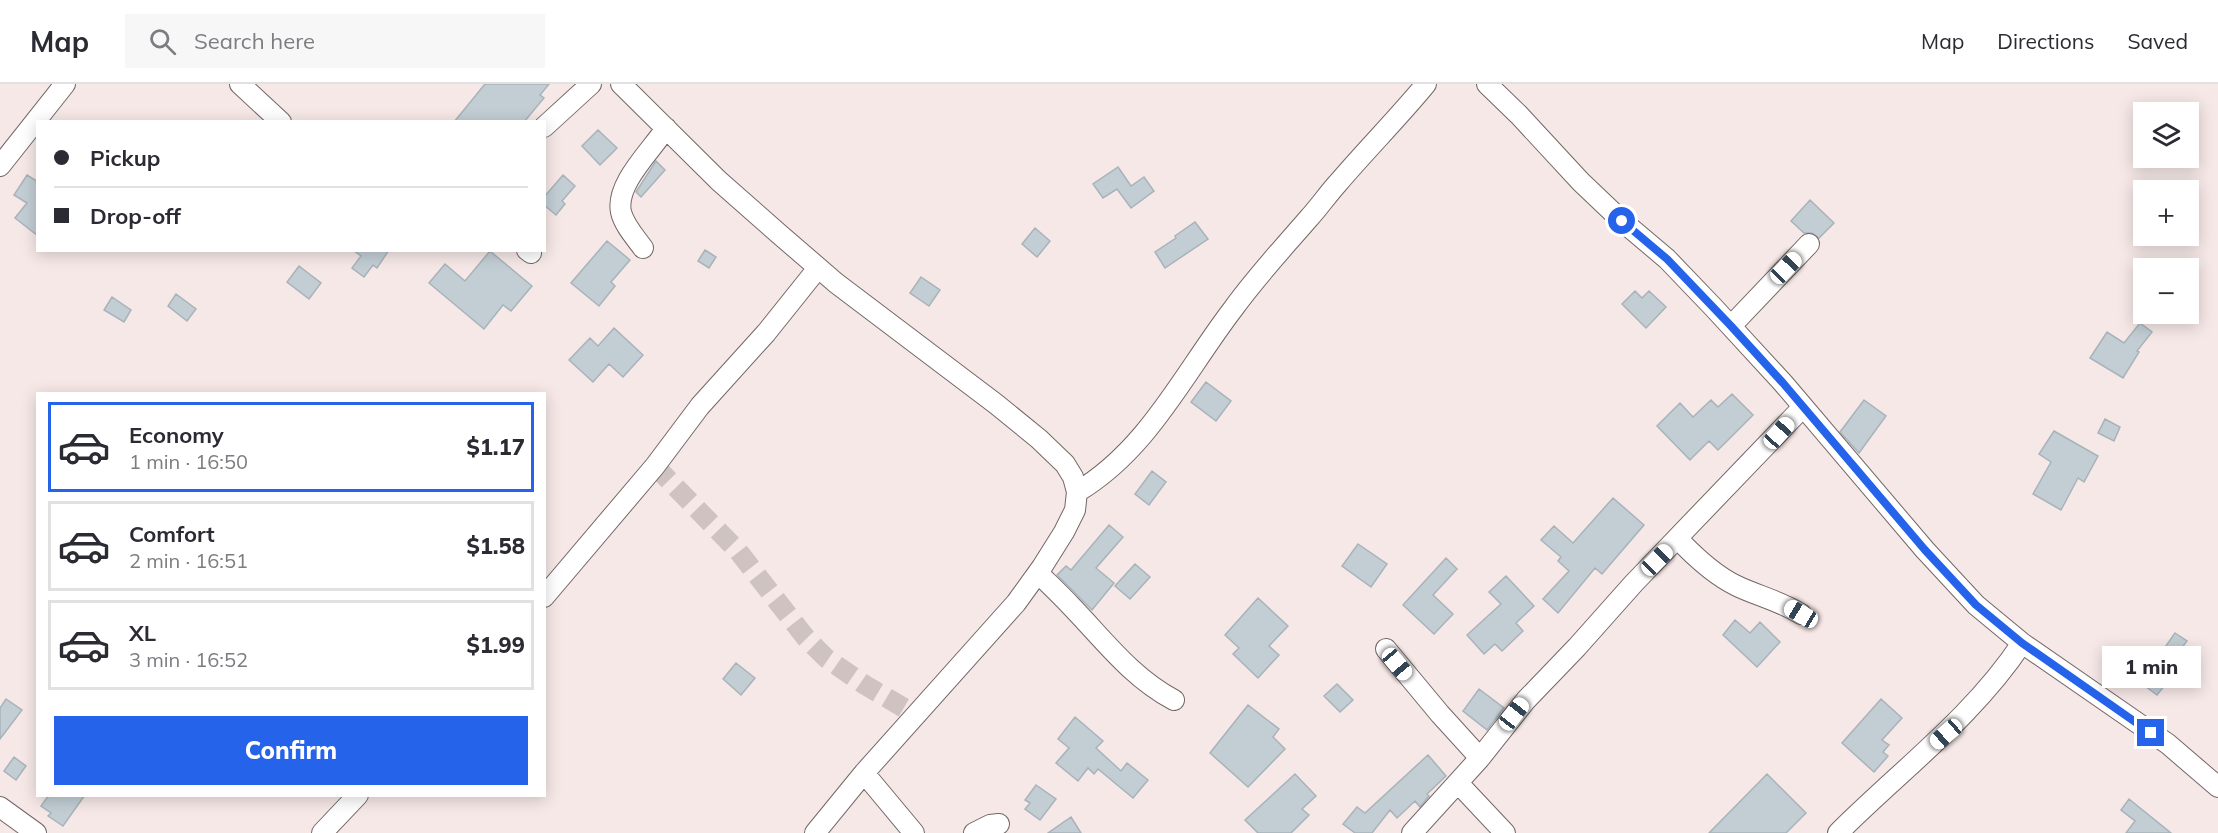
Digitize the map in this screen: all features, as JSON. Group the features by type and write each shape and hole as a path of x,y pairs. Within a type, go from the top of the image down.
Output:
{"street":[{"path":"36,120 65,84"},
{"path":"240,84 279,120"},
{"path":"546,126 591,84"},
{"path":"621,84 727,188 818,268 1039,439 1065,464 1073,477 1077,492 1075,510 1038,573 1016,603 864,773 815,833"},
{"path":"1077,492 1108,472 1149,428 1233,309 1285,243 1426,84"},
{"path":"1487,84 1581,182 1667,259 1731,326 1925,550 1976,605 2022,643 2168,744 2218,788"},
{"path":"0,166 36,121"},
{"path":"643,248 621,212 621,199 628,180 666,128"},
{"path":"1731,326 1809,244"},
{"path":"546,595 655,466 700,406 766,333 818,268"},
{"path":"1412,833 1480,758 1526,700 1803,407"},
{"path":"1678,539 1704,564 1734,584 1777,600 1801,614"},
{"path":"1038,573 1130,669 1150,686 1174,700"},
{"path":"1838,833 1946,734 2008,663 2022,643"},
{"path":"1386,650 1480,758"},
{"path":"864,773 914,833"},
{"path":"1458,783 1504,833"},
{"path":"322,833 356,797"},
{"path":"0,807 36,833"},
{"path":"974,833 990,825 999,824"}],"building":[{"path":"485,84 549,84 540,95 544,98 526,120 456,120"},
{"path":"598,130 617,148 600,165 582,146"},
{"path":"656,161 665,170 641,197 636,192"},
{"path":"1118,167 1131,186 1144,177 1154,191 1131,208 1117,189 1103,198 1093,184"},
{"path":"27,175 36,181 36,234 15,218 27,203 14,195"},
{"path":"563,175 575,186 562,201 565,204 556,215 546,207 546,195"},
{"path":"1810,200 1834,223 1819,238 1812,233 1804,233 1791,221"},
{"path":"1195,222 1208,239 1165,268 1155,252"},
{"path":"1035,228 1050,241 1037,257 1022,244"},
{"path":"607,241 630,260 611,282 615,286 599,306 571,283"},
{"path":"705,250 716,257 709,268 698,261"},
{"path":"356,252 388,252 377,268 373,265 364,277 352,268 361,256"},
{"path":"491,252 532,286 511,311 503,305 484,329 429,283 445,264 465,281"},
{"path":"299,266 321,283 309,299 287,282"},
{"path":"921,277 940,290 929,306 910,293"},
{"path":"1635,291 1642,298 1649,291 1666,307 1646,328 1622,304"},
{"path":"176,294 196,309 187,321 168,306"},
{"path":"112,297 131,310 124,322 104,310"},
{"path":"2139,324 2152,332 2137,351 2139,352 2123,378 2090,358 2107,332 2124,343"},
{"path":"614,328 643,355 623,377 609,364 593,382 569,360 590,338 598,346"},
{"path":"1206,382 1231,401 1216,421 1191,402"},
{"path":"1732,394 1753,415 1718,450 1709,441 1690,460 1657,426 1680,403 1693,417 1711,400 1718,407"},
{"path":"1864,400 1886,416 1859,453 1840,432"},
{"path":"2105,419 2120,427 2114,441 2098,433"},
{"path":"2054,431 2098,456 2084,482 2078,478 2061,510 2033,494 2051,462 2039,454"},
{"path":"1152,471 1166,482 1149,505 1135,494"},
{"path":"1613,498 1644,525 1602,574 1595,568 1558,613 1543,599 1569,571 1558,561 1561,557 1541,540 1554,526 1573,543"},
{"path":"1109,525 1123,537 1096,568 1114,583 1092,610 1057,575 1066,566 1071,570"},
{"path":"1358,544 1387,564 1371,587 1342,566"},
{"path":"1446,558 1457,569 1433,595 1453,614 1434,634 1403,605"},
{"path":"1135,564 1150,577 1130,599 1115,586"},
{"path":"1506,576 1534,606 1516,623 1523,631 1502,651 1495,644 1484,654 1467,635 1501,604 1489,592"},
{"path":"1258,598 1288,626 1269,646 1279,655 1258,678 1233,654 1239,648 1225,635"},
{"path":"1735,620 1750,633 1760,622 1780,642 1757,667 1723,635"},
{"path":"2175,633 2187,641 2167,668 2156,660"},
{"path":"736,663 755,678 741,695 723,679"},
{"path":"2150,672 2166,684 2157,695 2141,683"},
{"path":"1337,684 1353,700 1340,712 1324,696"},
{"path":"1479,689 1504,708 1487,730 1463,711"},
{"path":"6,699 22,710 0,739 0,708"},
{"path":"1881,699 1902,718 1882,740 1889,745 1883,752 1888,756 1874,772 1842,743"},
{"path":"1248,705 1279,729 1273,737 1285,749 1248,787 1210,753"},
{"path":"1075,717 1103,741 1096,748 1121,771 1127,763 1148,780 1133,798 1098,769 1094,774 1088,768 1078,781 1056,763 1069,748 1058,739"},
{"path":"1428,755 1446,776 1427,794 1429,796 1420,807 1415,801 1397,818 1390,810 1372,833 1355,833 1343,824 1357,807 1365,813"},
{"path":"14,757 26,766 16,780 4,771"},
{"path":"1295,774 1316,796 1302,809 1309,815 1291,833 1258,833 1245,820"},
{"path":"1767,774 1806,813 1786,833 1709,833"},
{"path":"1036,785 1056,799 1040,820 1025,809 1030,803 1025,800"},
{"path":"48,797 84,797 63,826 48,816 51,813 41,806"},
{"path":"2129,799 2171,833 2126,833 2135,821 2121,810"},
{"path":"1071,817 1081,833 1048,833"}],"tunnel":[{"path":"655,466 738,551 806,638 826,658 865,685 916,715"}],"route":[{"path":"1622,221 1667,259 1731,326 1783,383 1925,550 1976,605 2022,643 2151,733"}]}
